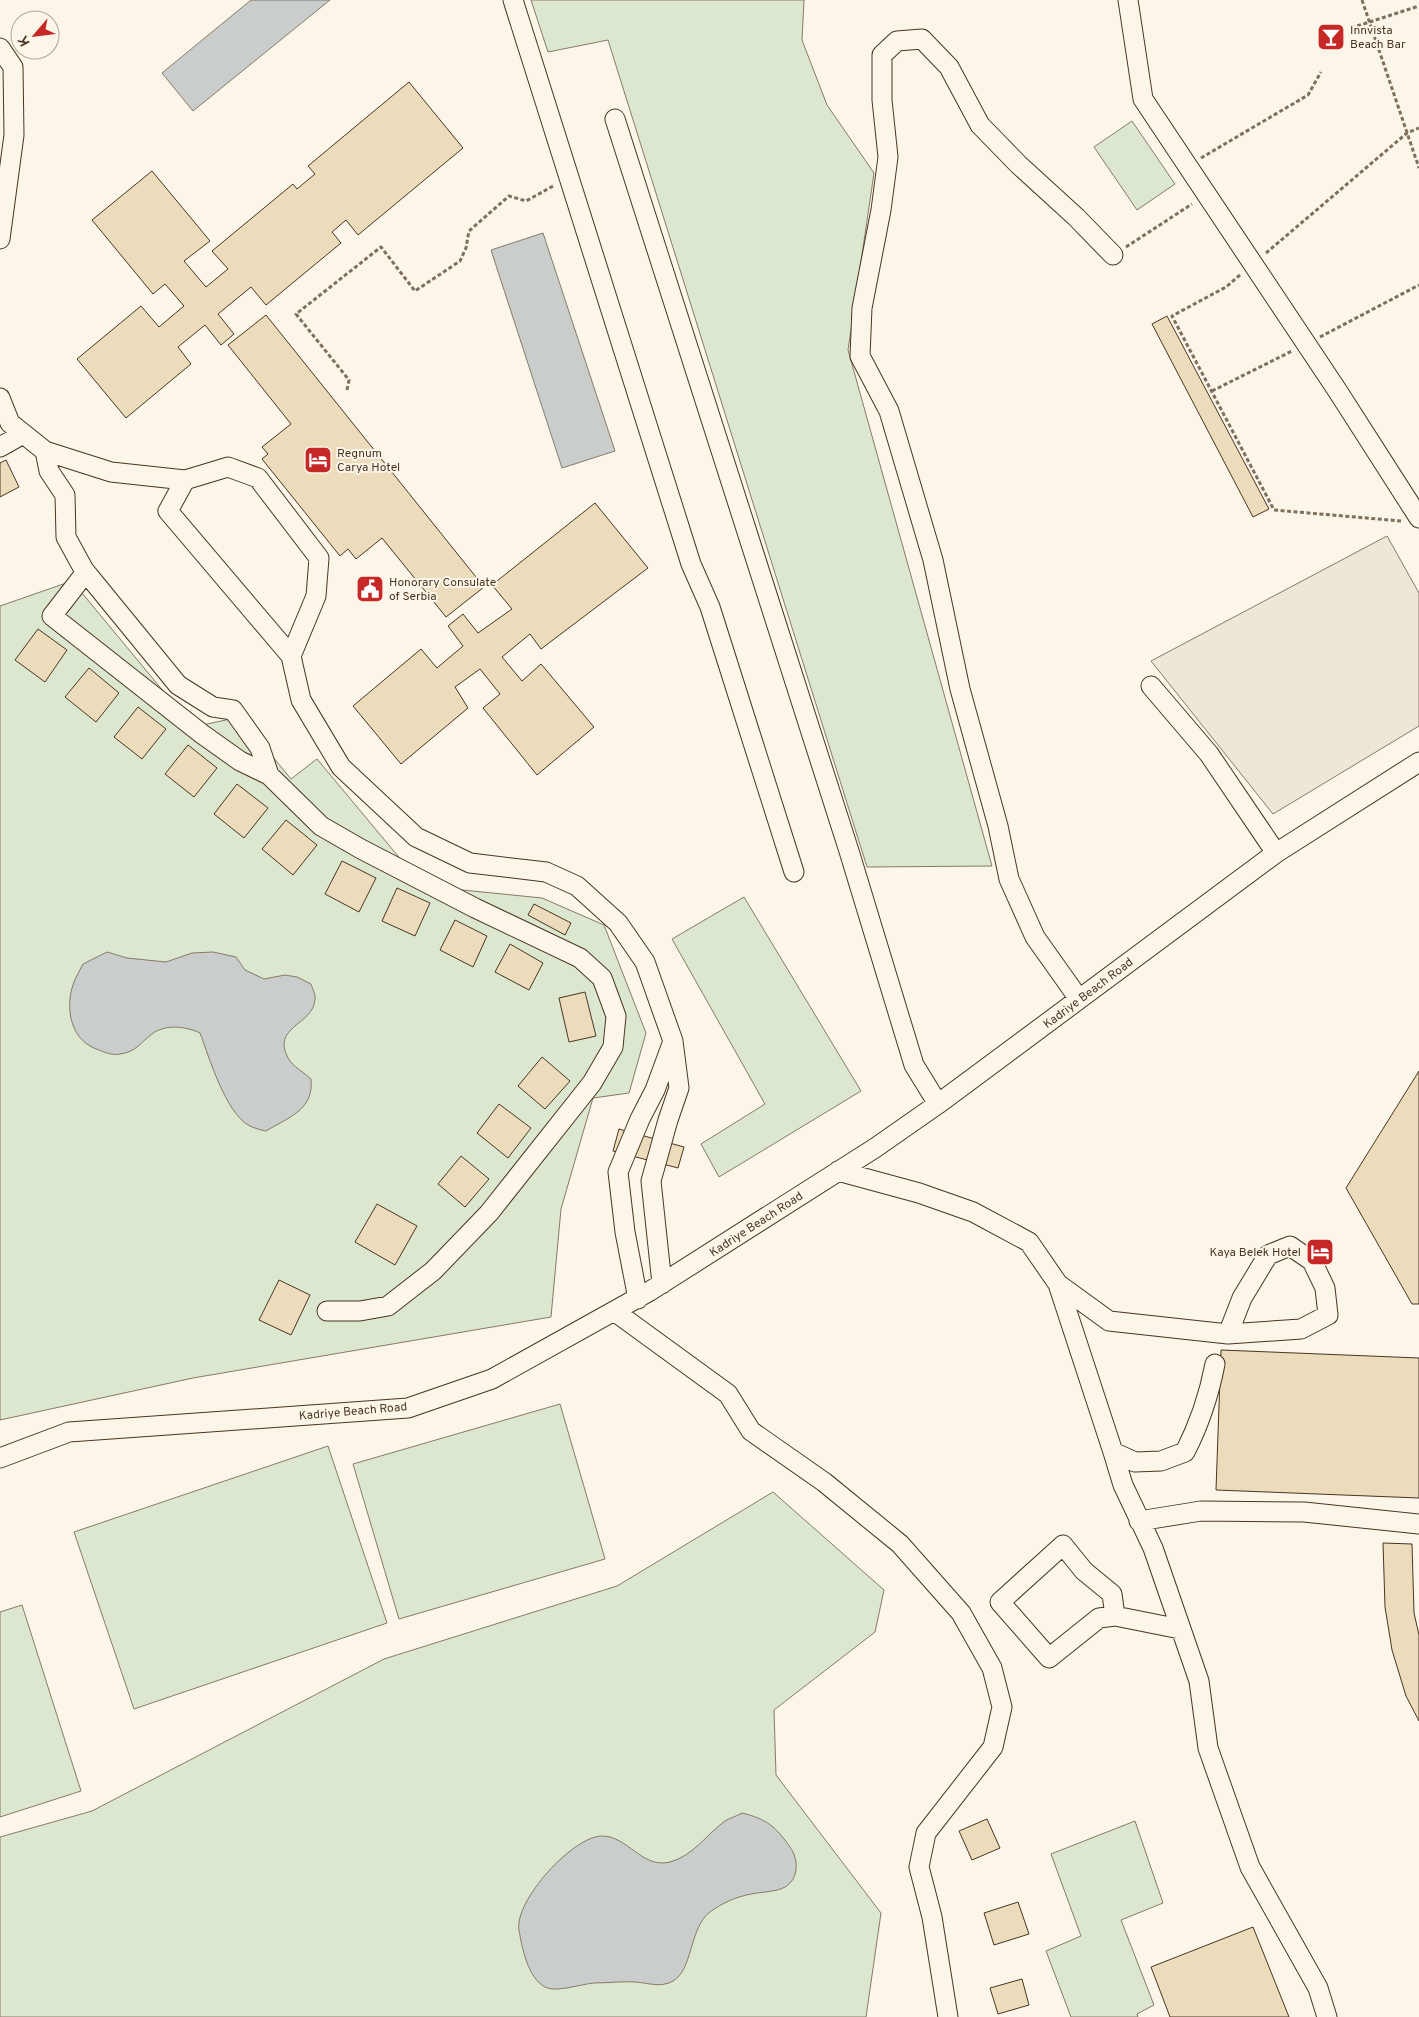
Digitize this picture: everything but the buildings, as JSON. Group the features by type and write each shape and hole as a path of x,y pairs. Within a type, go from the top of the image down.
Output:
{"street":[{"path":"513,0 691,564 710,607 794,872"},
{"path":"1128,0 1143,99 1306,344 1414,520"},
{"path":"1079,999 1035,937 1009,879 998,826 960,689 933,560 889,411 860,356 862,308 881,210 888,157 882,100 882,55 897,41 922,39 949,67 980,124 1019,165 1076,217 1113,255"},
{"path":"0,48 7,71 14,135 0,239"},
{"path":"614,119 843,832 914,1065 938,1104"},
{"path":"0,398 10,423 45,451 111,472 185,480 228,467 258,478 319,558 316,596 291,656"},
{"path":"0,447 24,434"},
{"path":"45,451 49,471 65,495 66,537 86,572 178,685 213,707 233,710 260,748 269,775"},
{"path":"185,480 168,512 291,656 301,700 341,768 416,837 470,863 546,872 577,886 618,923 645,962 672,1041 679,1088 651,1181 662,1284"},
{"path":"86,572 52,616 202,734 240,761 269,775 321,826 475,908 580,958 602,978 616,1016 613,1048 592,1083 488,1213 433,1271 388,1306 360,1311 327,1311"},
{"path":"1151,686 1209,754 1276,854"},
{"name":"Kadriye Beach Road","path":"0,1458 68,1432 408,1408 492,1379 662,1284 838,1171 938,1104 1276,854 1419,762"},
{"path":"638,1298 624,1232 618,1172 640,1119 655,1090 672,1041"},
{"path":"838,1171 919,1193 973,1212 1029,1242 1058,1284 1123,1485 1138,1521 1153,1548 1199,1681 1208,1748 1250,1867 1318,1988 1327,2017"},
{"path":"1058,1284 1109,1321 1228,1334 1301,1329 1328,1315 1326,1288 1312,1261 1290,1246 1268,1255 1242,1298 1228,1334"},
{"path":"614,1311 728,1394 751,1431 824,1482 900,1544 961,1613 992,1668 1002,1707 993,1747 926,1833 919,1867 932,1917 948,2017"},
{"path":"1113,1452 1135,1462 1161,1461 1185,1452 1199,1424 1215,1364"},
{"path":"1138,1521 1201,1511 1238,1511 1304,1512 1419,1524"},
{"path":"1115,1616 1112,1594 1084,1571 1063,1545 1000,1602 1048,1658 1098,1618 1115,1616 1180,1628"}],"path":[{"path":"1362,0 1419,168"},
{"path":"1351,28 1419,6"},
{"path":"1188,166 1308,95 1321,72"},
{"path":"1414,520 1274,510 1172,316 1226,287 1407,132 1419,128"},
{"path":"347,390 349,380 296,314 381,247 414,291 460,261 466,248 469,231 509,196 526,201 569,177"},
{"path":"1113,255 1207,194"},
{"path":"1212,392 1419,285"}],"green space":[{"path":"531,0 804,0 802,40 827,105 874,173 848,350 992,866 867,867 608,40 548,52"},
{"path":"1132,121 1175,184 1137,210 1094,147"},
{"path":"72,581 193,727 240,717 291,779 317,759 423,886 542,898 604,925 646,1033 629,1093 593,1098 561,1209 551,1317 193,1378 0,1420 0,606"},
{"path":"744,897 861,1091 719,1177 701,1144 765,1104 672,939"},
{"path":"560,1404 605,1559 399,1619 353,1464"},
{"path":"328,1446 387,1623 134,1709 74,1532"},
{"path":"773,1492 884,1590 875,1632 774,1710 776,1775 881,1913 866,2017 0,2017 0,1837 92,1811 384,1659 617,1586"},
{"path":"22,1605 81,1791 0,1817 0,1612"},
{"path":"1135,1821 1163,1903 1121,1920 1154,2005 1137,2014 1138,2017 1071,2017 1046,1951 1081,1936 1051,1854"}],"shaded area":[{"path":"251,0 330,0 193,111 162,73"},
{"path":"543,233 615,451 562,468 491,250"},
{"path":"1387,536 1419,593 1419,726 1273,814 1151,661"},
{"path":"107,952 127,958 166,962 192,953 213,952 236,957 245,970 264,979 285,975 297,977 311,984 315,997 313,1008 289,1032 285,1039 284,1047 288,1058 295,1067 311,1079 311,1090 304,1105 291,1117 266,1131 248,1125 232,1108 225,1096 200,1033 188,1029 169,1027 157,1031 134,1049 120,1054 107,1053 86,1043 80,1038 72,1022 70,996 75,979 83,964"},
{"path":"742,1813 764,1821 780,1834 795,1857 796,1869 793,1879 781,1889 740,1897 724,1903 710,1912 698,1928 684,1968 673,1981 659,1985 631,1982 594,1983 569,1988 550,1989 539,1983 534,1977 522,1945 519,1930 520,1918 535,1888 562,1858 590,1839 602,1836 620,1841 651,1861 660,1863 670,1862 686,1855 718,1826"}],"place":[{"name":"Innvista Beach Bar","path":"1331,37"},
{"name":"Regnum Carya Hotel","path":"318,460"},
{"name":"Honorary Consulate of Serbia","path":"370,589"},
{"name":"Kaya Belek Hotel","path":"1320,1252"}]}
